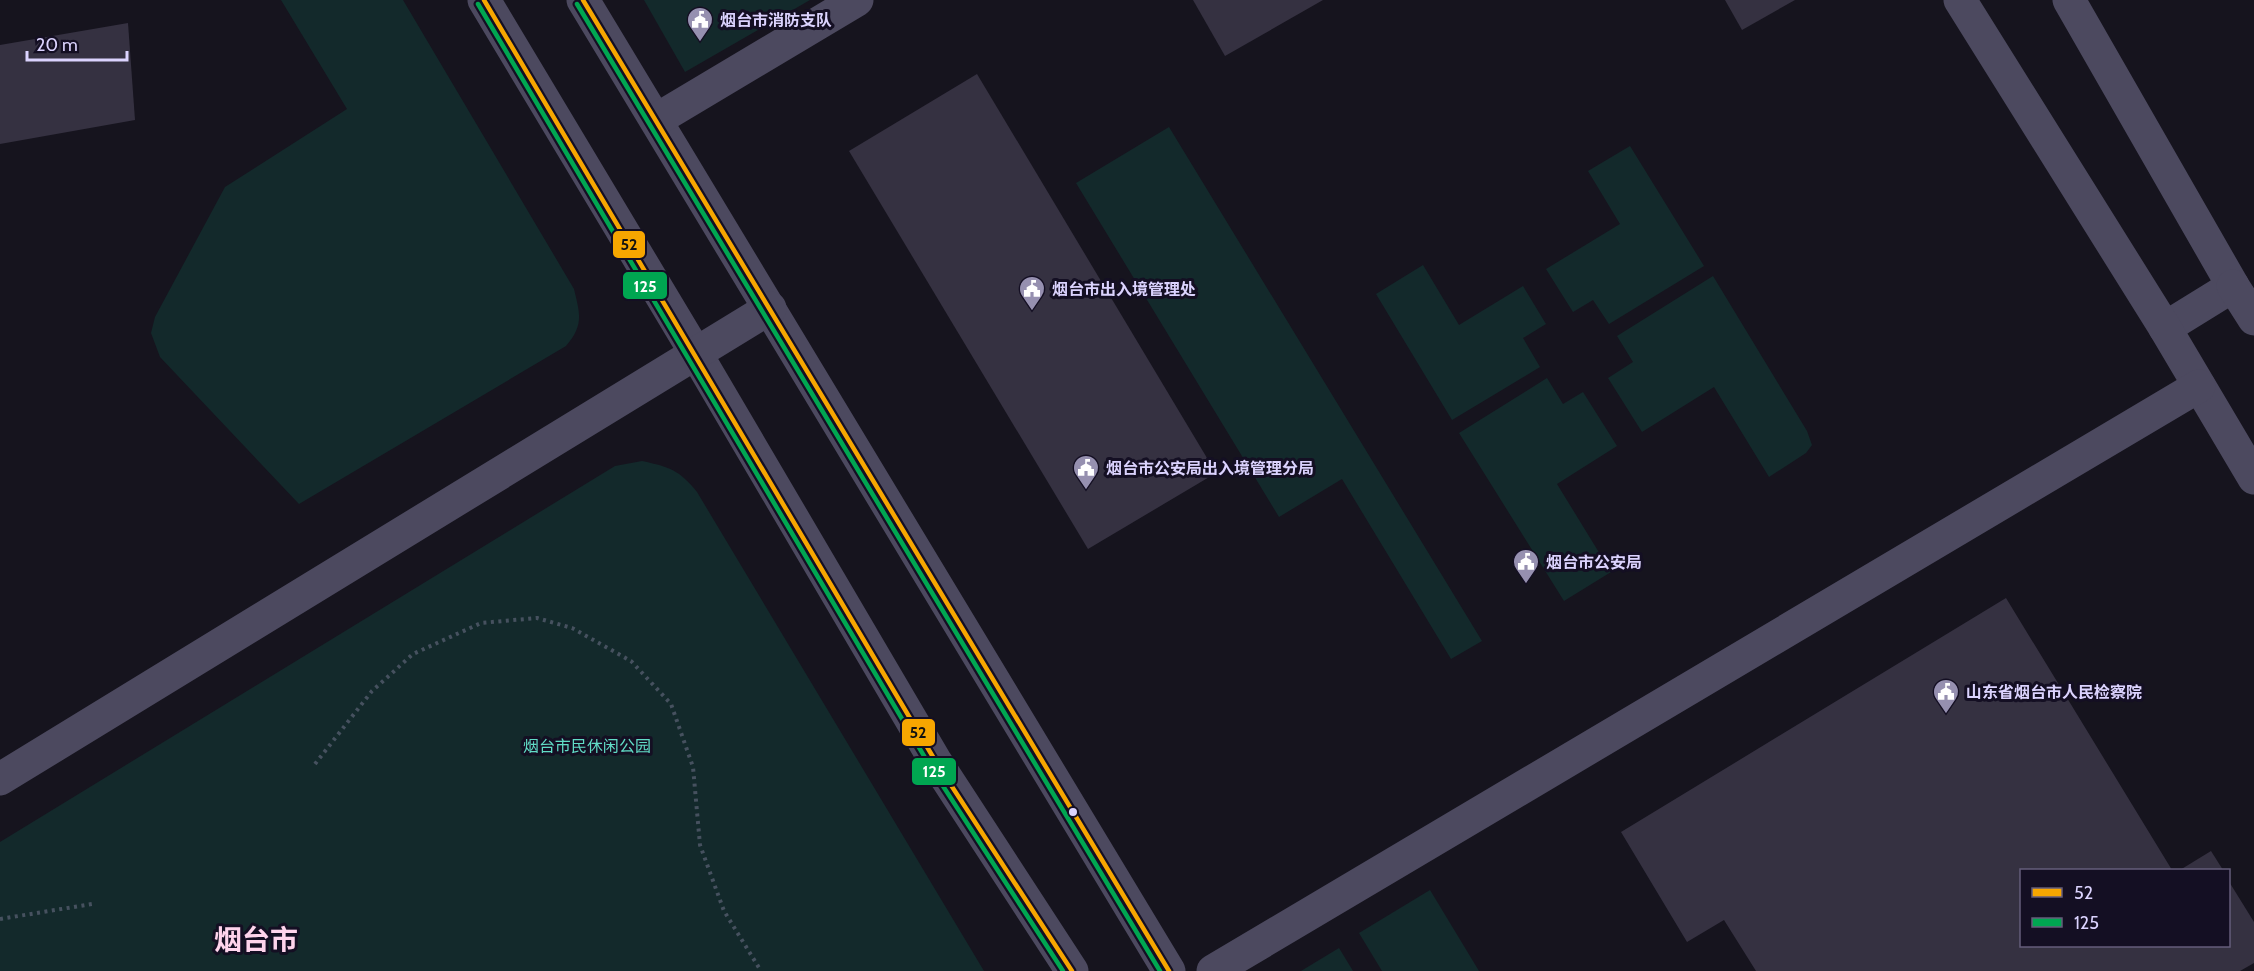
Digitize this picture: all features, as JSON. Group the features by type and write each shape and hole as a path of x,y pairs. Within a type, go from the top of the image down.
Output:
{"street":[{"path":"484,0 695,352 936,762 1072,971"},
{"path":"583,0 1169,971"},
{"path":"656,120 857,0"},
{"path":"1960,0 2165,327 2254,478"},
{"path":"2069,0 2254,319"},
{"path":"2165,327 2233,286"},
{"path":"0,779 770,308"},
{"path":"1213,971 2199,386"}],"path":[{"path":"315,764 372,691 413,654 481,623 537,618 572,628 631,661 671,704 693,768 700,845 724,911 761,971"},
{"path":"0,919 92,904"}],"green space":[{"path":"281,0 403,0 574,289 579,312 576,332 566,346 299,504 160,357 151,333 155,317 225,187 347,109"},
{"name":"烟台市消防支队","path":"644,0 810,0 685,72"},
{"path":"1169,127 1482,641 1451,659 1342,479 1279,517 1076,183"},
{"path":"1630,146 1704,266 1609,324 1593,300 1573,312 1546,269 1620,224 1588,171"},
{"path":"1423,265 1459,325 1523,286 1546,324 1523,338 1540,367 1452,420 1376,294"},
{"path":"1713,276 1807,431 1812,445 1806,453 1769,477 1714,387 1642,432 1608,378 1633,362 1617,336"},
{"path":"1547,378 1563,404 1583,392 1617,446 1557,484 1611,572 1564,601 1459,433"},
{"name":"烟台市民休闲公园","path":"642,461 673,470 697,492 984,971 0,971 0,842 615,466"},
{"path":"1430,890 1479,971 1382,971 1359,933"},
{"path":"1339,948 1353,971 1301,971"}],"building":[{"path":"1193,0 1323,0 1225,56"},
{"path":"1725,0 1795,0 1742,30"},
{"path":"128,23 135,120 0,144 0,45"},
{"name":"烟台市出入境管理处","path":"977,74 1216,473 1088,549 849,151"},
{"name":"山东省烟台市人民检察院","path":"2006,598 2171,869 2020,869 2020,947 2230,947 2230,883 2254,922 2254,963 2240,971 1756,971 1724,920 1687,942 1621,832"},
{"path":"2211,851 2222,869 2182,869"}],"transit line":[{"name":"52","path":"484,0 936,762 1072,971"},
{"name":"52","path":"583,0 1169,971"},
{"name":"125","path":"478,4 930,766 1063,971"},
{"name":"125","path":"577,4 1160,971"}],"place":[{"name":"烟台市消防支队","path":"700,43"},
{"name":"烟台市出入境管理处","path":"1032,312"},
{"name":"烟台市公安局出入境管理分局","path":"1086,491"},
{"name":"烟台市公安局","path":"1526,585"},
{"name":"山东省烟台市人民检察院","path":"1946,715"}],"district":[{"name":"烟台市","path":"256,940"}]}
